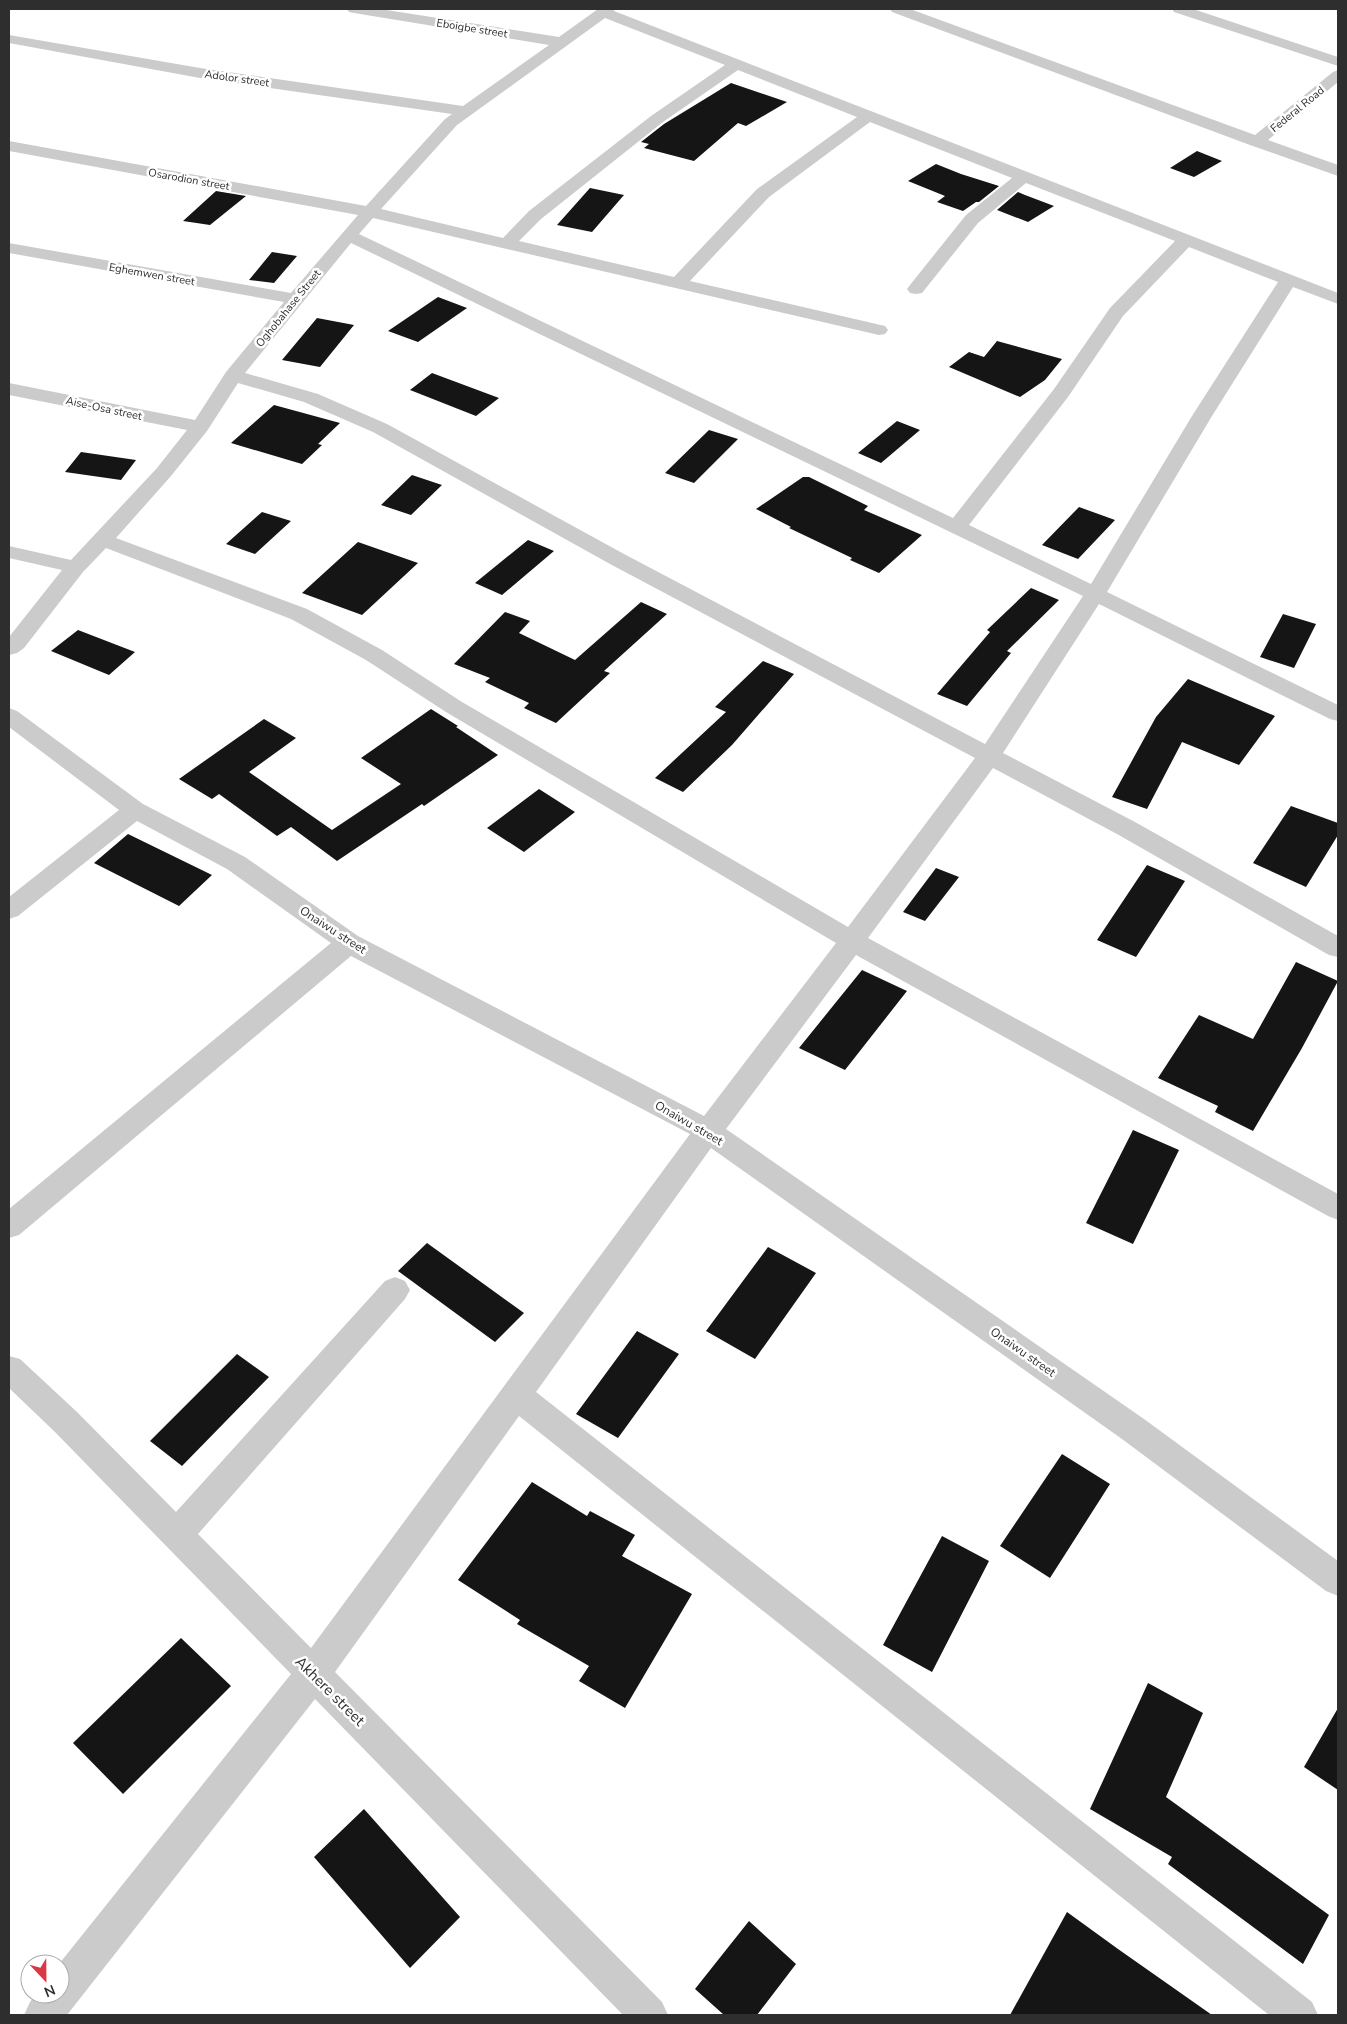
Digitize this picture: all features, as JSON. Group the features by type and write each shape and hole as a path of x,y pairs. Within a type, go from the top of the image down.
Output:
{"street":[{"name":"Eboigbe street","path":"354,9 561,42"},
{"path":"897,9 1338,171"},
{"path":"1179,9 1338,62"},
{"name":"Oghobahase Street","path":"9,648 16,643 76,567 103,540 200,428 233,376 348,235 451,122 606,10"},
{"path":"606,10 737,64 1338,298"},
{"name":"Adolor street","path":"9,39 200,73 466,111"},
{"path":"508,244 535,215 657,118 737,64"},
{"name":"Federal Road","path":"1256,142 1338,75"},
{"path":"678,283 763,192 869,115"},
{"name":"Osarodion street","path":"9,146 370,212 879,330"},
{"path":"916,289 972,219 1024,176"},
{"path":"348,235 1095,594 1338,714"},
{"path":"956,528 1061,393 1116,312 1187,239"},
{"name":"Eghemwen street","path":"9,248 296,299"},
{"path":"70,1981 313,1674 708,1131 989,756 1095,594 1202,416 1289,278"},
{"path":"233,376 311,398 380,428 617,559 1126,828 1338,948"},
{"name":"Aise-Osa street","path":"9,389 200,428"},
{"path":"103,540 299,614 374,655 454,707 852,941 1338,1208"},
{"path":"9,552 76,567"},
{"name":"Onaiwu street","path":"9,716 134,810 236,863 349,943 708,1131 1133,1429 1338,1580"},
{"path":"9,910 134,810"},
{"path":"9,1226 349,943"},
{"path":"176,1535 395,1290"},
{"name":"Akhere street","path":"9,1369 66,1422 649,2015"},
{"path":"516,1395 1299,2015"},
{"path":"43,2015 52,2004"}],"building":[{"path":"731,83 787,102 746,126 738,123 694,161 644,148 649,144 641,142 664,124"},
{"path":"1197,151 1222,161 1194,177 1170,168"},
{"path":"936,164 999,186 979,202 963,211 937,202 945,196 908,181"},
{"path":"590,188 624,195 592,232 557,225"},
{"path":"216,191 246,196 210,225 183,221"},
{"path":"1018,192 1054,206 1028,222 997,210"},
{"path":"272,252 297,256 274,283 249,280"},
{"path":"438,297 467,308 418,342 388,331"},
{"path":"317,318 354,325 320,367 282,360"},
{"path":"997,341 1062,359 1045,380 1020,397 949,367 969,352 984,357"},
{"path":"432,373 499,398 476,416 410,390"},
{"path":"274,405 340,423 318,444 322,445 302,464 231,443"},
{"path":"897,421 920,430 881,463 858,453"},
{"path":"709,430 738,439 694,483 665,473"},
{"path":"81,452 136,460 121,480 65,472"},
{"path":"412,475 442,485 411,515 381,505"},
{"path":"803,477 809,477 868,506 864,510 922,535 879,573 850,560 852,558 789,528 791,527 756,509"},
{"path":"1079,507 1115,520 1078,559 1042,545"},
{"path":"262,512 291,521 255,554 226,544"},
{"path":"528,540 554,551 502,595 475,583"},
{"path":"358,542 418,563 362,615 302,593"},
{"path":"1031,588 1059,600 1007,651 1011,653 967,706 937,694 990,632 987,630"},
{"path":"641,602 667,614 604,671 610,673 556,723 524,708 529,703 485,682 490,678 454,664 505,612 530,621 519,633 575,660"},
{"path":"1283,614 1316,624 1294,668 1260,657"},
{"path":"78,630 135,652 109,675 51,651"},
{"path":"763,661 794,674 732,745 683,792 655,778 726,712 715,707"},
{"path":"1188,679 1275,716 1239,765 1182,742 1147,809 1112,797 1156,717"},
{"path":"431,709 498,755 424,806 422,804 337,861 291,827 277,836 219,794 212,799 179,779 264,719 296,738 249,772 332,830 401,784 361,758"},
{"path":"539,789 575,812 524,852 487,828"},
{"path":"1291,806 1338,823 1338,835 1306,887 1253,863"},
{"path":"128,834 212,875 179,906 94,863"},
{"path":"1147,865 1185,881 1136,957 1097,940"},
{"path":"936,868 959,877 925,921 903,912"},
{"path":"1296,962 1338,981 1302,1048 1253,1131 1215,1112 1218,1106 1158,1078 1199,1015 1253,1039"},
{"path":"862,970 907,991 845,1070 799,1048"},
{"path":"1133,1130 1179,1150 1133,1244 1086,1223"},
{"path":"427,1243 524,1313 495,1342 398,1271"},
{"path":"768,1247 816,1273 755,1359 706,1331"},
{"path":"637,1331 679,1354 618,1438 576,1414"},
{"path":"237,1354 269,1377 182,1466 150,1441"},
{"path":"1062,1454 1110,1484 1050,1578 1000,1546"},
{"path":"532,1482 587,1516 590,1511 635,1535 622,1556 692,1594 625,1708 579,1681 589,1666 517,1624 520,1620 458,1580"},
{"path":"942,1536 989,1561 932,1672 883,1645"},
{"path":"181,1638 231,1686 123,1794 73,1743"},
{"path":"1148,1683 1203,1713 1166,1797 1329,1915 1303,1964 1168,1864 1172,1857 1090,1809"},
{"path":"1338,1708 1338,1790 1304,1767"},
{"path":"364,1809 460,1917 410,1968 314,1857"},
{"path":"1067,1912 1118,1949 1212,2015 1010,2015"},
{"path":"749,1921 796,1964 757,2015 724,2015 695,1989"}]}
